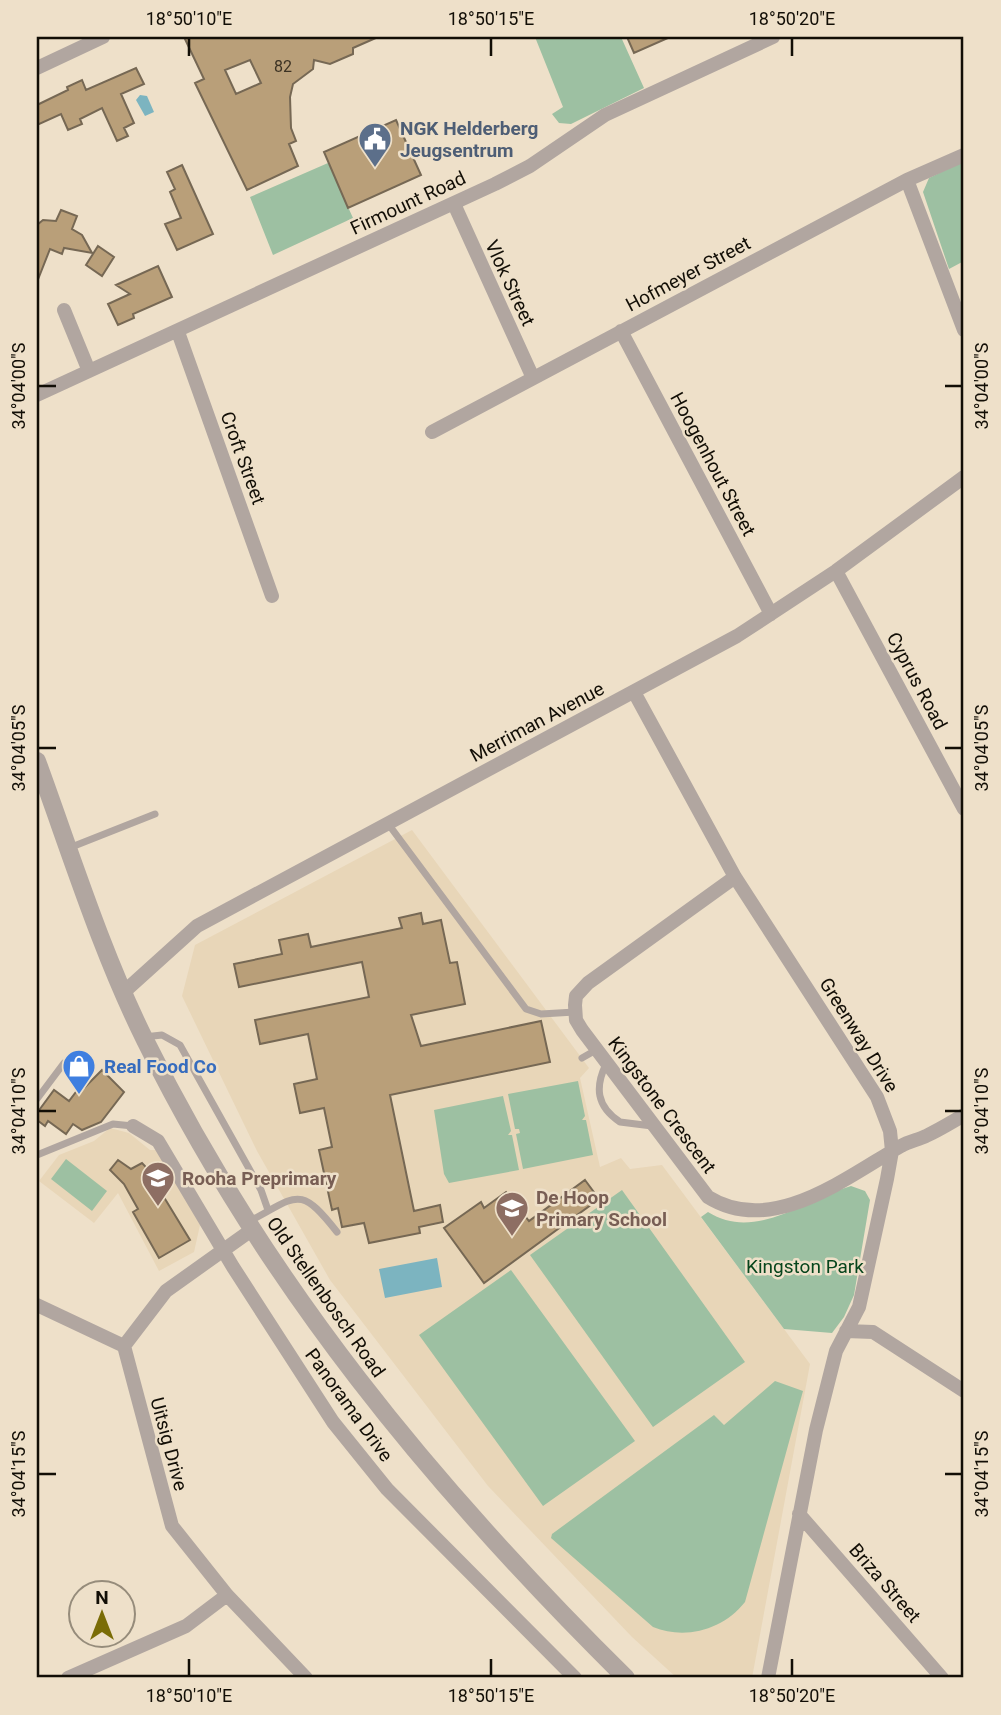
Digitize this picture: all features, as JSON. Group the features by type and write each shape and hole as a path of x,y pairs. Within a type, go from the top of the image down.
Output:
{"street":[{"path":"37,68 103,37"},
{"name":"Firmount Road","path":"37,395 454,204 530,166 605,115 773,37"},
{"name":"Hofmeyer Street","path":"432,432 907,180 964,155"},
{"path":"907,180 964,330"},
{"name":"Vlok Street","path":"454,204 533,378"},
{"path":"64,310 89,371"},
{"name":"Hoogenhout Street","path":"621,331 771,614"},
{"name":"Croft Street","path":"178,332 272,596"},
{"name":"Merriman Avenue","path":"125,991 197,926 635,692 771,614 836,571 964,477"},
{"name":"Cyprus Road","path":"836,571 964,809"},
{"name":"Greenway Drive","path":"635,692 735,877 877,1097 888,1121 892,1151 859,1307 831,1368 799,1514 768,1678"},
{"name":"Old Stellenbosch Road","path":"37,761 144,1037 174,1096 250,1226 361,1385 439,1481 558,1611 626,1678"},
{"path":"575,1012 576,996 588,983 735,877"},
{"name":"Kingstone Crescent","path":"575,1012 596,1050 708,1197 730,1210 761,1212 805,1200 892,1151 964,1115"},
{"name":"Panorama Drive","path":"133,1126 158,1141 311,1391 387,1489 575,1678"},
{"path":"37,1304 124,1346 166,1291 223,1250 250,1226"},
{"path":"846,1331 873,1332 964,1391"},
{"name":"Uitsig Drive","path":"124,1346 172,1526 227,1595 306,1678"},
{"name":"Briza Street","path":"799,1514 942,1678"},
{"path":"68,1678 186,1626 227,1595"}],"lane":[{"path":"69,848 155,814"},
{"path":"388,825 526,1009 537,1014 575,1012"},
{"path":"144,1037 162,1035 180,1045 261,1190 268,1210"},
{"path":"582,1058 596,1050"},
{"path":"37,1099 64,1063"},
{"path":"607,1064 597,1087 601,1102 620,1122 653,1126"},
{"path":"37,1155 113,1125 133,1126"},
{"path":"250,1226 268,1210 285,1200 303,1199 312,1203 337,1232"}],"shaded area":[{"name":"De Hoop Primary School","path":"412,830 589,1068 580,1078 600,1167 621,1158 630,1169 662,1165 810,1364 752,1678 677,1678 632,1637 488,1486 330,1280 257,1151 182,996 195,945"},
{"name":"Rooha Preprimary","path":"110,1128 129,1133 150,1150 157,1150 200,1225 194,1252 159,1271 118,1193 94,1223 39,1181 59,1155 94,1141"}],"green space":[{"path":"535,37 621,37 644,88 571,124 559,123 552,114 563,107"},
{"path":"964,161 964,261 949,269 923,192 929,178"},
{"path":"328,163 353,218 273,255 250,197"},
{"path":"578,1081 585,1116 582,1120 586,1120 593,1155 523,1169 516,1134 520,1133 519,1129 515,1129 508,1094"},
{"path":"503,1096 511,1131 508,1135 512,1135 519,1170 449,1183 444,1174 434,1110"},
{"path":"66,1159 107,1191 92,1211 51,1179"},
{"name":"Kingston Park","path":"851,1186 865,1191 870,1200 854,1295 844,1317 832,1333 784,1329 701,1217 708,1212 726,1220 762,1220"},
{"path":"622,1190 745,1362 653,1427 530,1255"},
{"path":"511,1270 635,1441 543,1506 419,1335"},
{"path":"775,1381 803,1391 745,1602 726,1620 703,1630 678,1633 653,1627 551,1538 552,1534 714,1415 724,1425"}],"water":[{"path":"140,95 147,96 154,112 145,116 136,100"},
{"path":"437,1258 442,1287 385,1298 379,1269"}],"building":[{"path":"184,37 378,37 353,48 353,54 330,64 314,60 313,69 293,84 290,97 291,128 296,141 289,144 298,166 247,190 195,83 204,79","holes":["250,60 261,83 236,94 225,70"]},
{"path":"627,37 670,37 634,53"},
{"path":"136,68 144,84 121,94 134,123 124,128 128,136 117,141 102,108 80,119 82,124 68,130 61,114 37,125 37,105 68,90 67,87 82,80 86,90"},
{"name":"NGK Helderberg Jeugsentrum","path":"396,120 421,175 348,208 324,152"},
{"path":"182,165 213,234 177,250 165,224 181,218 170,192 175,189 167,172"},
{"path":"61,210 77,216 72,229 82,235 92,253 64,248 62,254 50,249 37,282 37,225 43,220 56,221"},
{"path":"98,246 114,257 102,276 86,265"},
{"path":"158,266 172,297 133,314 134,318 118,325 108,304 130,294 116,285"},
{"path":"421,913 423,924 441,920 450,963 457,962 465,1004 411,1015 421,1046 541,1021 550,1062 390,1095 414,1211 440,1205 443,1222 419,1227 420,1233 369,1243 364,1223 342,1227 338,1208 332,1210 319,1150 332,1147 324,1108 300,1113 294,1084 317,1079 308,1034 260,1044 255,1020 369,997 362,962 239,987 234,964 282,954 279,940 308,934 311,947 402,928 399,918"},
{"path":"102,1070 124,1092 101,1122 82,1130 73,1124 66,1134 48,1121 45,1126 37,1120 37,1113 54,1090 69,1101 82,1084 85,1087"},
{"name":"Rooha Preprimary","path":"118,1160 131,1169 142,1163 145,1166 190,1240 159,1258 133,1212 138,1209 124,1184 110,1170"},
{"path":"585,1180 599,1199 484,1283 444,1228 481,1202 484,1208 506,1192 529,1221"}],"place":[{"name":"NGK Helderberg Jeugsentrum","path":"375,169"},
{"name":"Real Food Co","path":"79,1096"},
{"name":"Rooha Preprimary","path":"158,1208"},
{"name":"De Hoop Primary School","path":"512,1238"}]}
